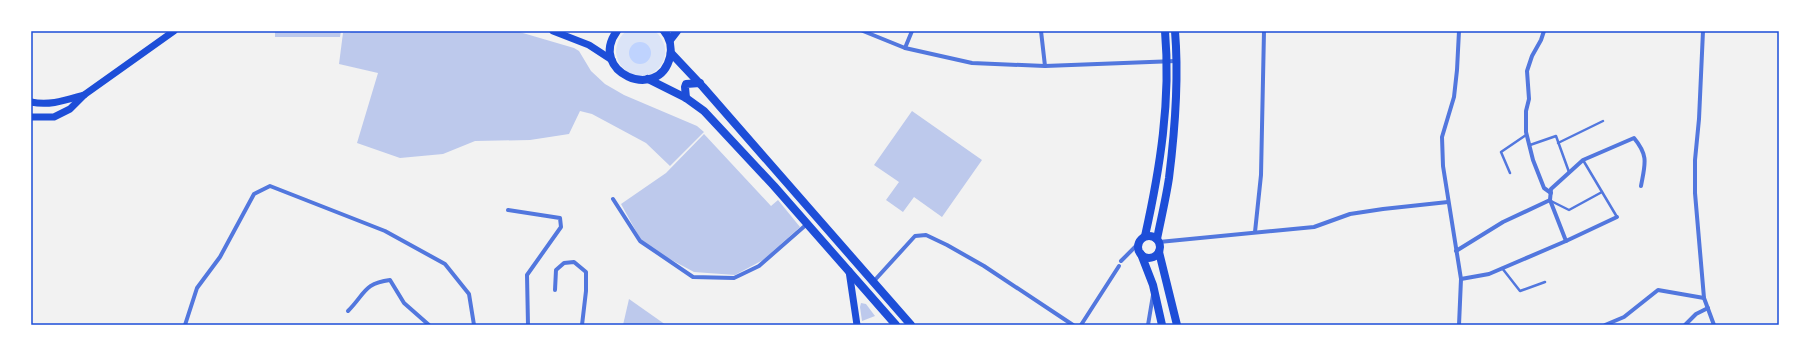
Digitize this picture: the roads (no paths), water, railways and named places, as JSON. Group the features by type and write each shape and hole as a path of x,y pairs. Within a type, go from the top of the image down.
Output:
{"main road":[{"path":"31,117 54,117 70,109 84,95 174,31"},
{"path":"553,31 589,45 612,60"},
{"path":"617,31 611,44 612,60 617,69 634,80 648,79 661,72 666,67 671,53 670,40 664,31"},
{"path":"670,40 677,31"},
{"path":"1165,31 1172,61 1174,113 1169,179 1158,241 1159,252 1177,325"},
{"path":"1162,325 1154,288 1141,254 1139,243 1145,236 1159,169 1175,31"},
{"path":"671,53 700,83 911,325"},
{"path":"648,79 686,98 704,111 807,224 896,325"},
{"path":"686,98 684,87 686,84 692,82 700,83"},
{"path":"31,102 41,104 58,103 84,95"},
{"path":"1145,236 1152,236 1158,241"},
{"path":"1141,254 1150,257 1159,252"},
{"path":"849,271 857,325"}],"street":[{"path":"863,31 905,48 972,63 1045,66 1172,61"},
{"path":"905,48 912,31"},
{"path":"1041,31 1045,66"},
{"path":"1255,232 1261,175 1264,31"},
{"path":"1459,31 1454,97 1442,137 1443,166 1461,279 1459,325"},
{"path":"1544,31 1542,40 1532,56 1527,71 1529,99 1526,111 1527,135 1532,160 1544,188 1551,193"},
{"path":"1703,31 1699,119 1694,160 1695,193 1704,298 1714,325"},
{"path":"1566,241 1550,200 1551,189 1583,160 1634,138 1643,149 1645,162 1641,186"},
{"path":"185,325 197,288 220,257 254,194 270,186 385,231 445,264 468,294 474,325"},
{"path":"613,200 640,241 693,277 734,278 759,266 807,224"},
{"path":"1456,251 1503,222 1550,200"},
{"path":"1158,241 1314,227 1350,214 1383,208 1448,202"},
{"path":"508,210 560,218 561,227 527,275 528,325"},
{"path":"1461,279 1489,274 1566,241 1617,216"},
{"path":"874,281 915,236 926,235 984,266 1073,325"},
{"path":"1121,261 1139,243"},
{"path":"555,290 556,270 564,263 574,262 586,272 586,291 582,325"},
{"path":"1082,325 1119,266"},
{"path":"348,310 360,299 366,289 376,282 390,280 404,304 429,325"},
{"path":"1148,325 1154,288"},
{"path":"1605,325 1624,316 1658,290 1704,298"},
{"path":"1685,325 1696,314 1708,308"}],"lane":[{"path":"1558,143 1603,121"},
{"path":"1510,173 1501,152 1527,135"},
{"path":"1530,145 1556,136 1569,172"},
{"path":"1583,160 1617,216"},
{"path":"1550,200 1569,210 1602,192"},
{"path":"1502,268 1520,291 1545,282"}],"water":[{"path":"640,42 648,45 651,53 648,61 640,64 632,61 629,53 632,45"}]}
